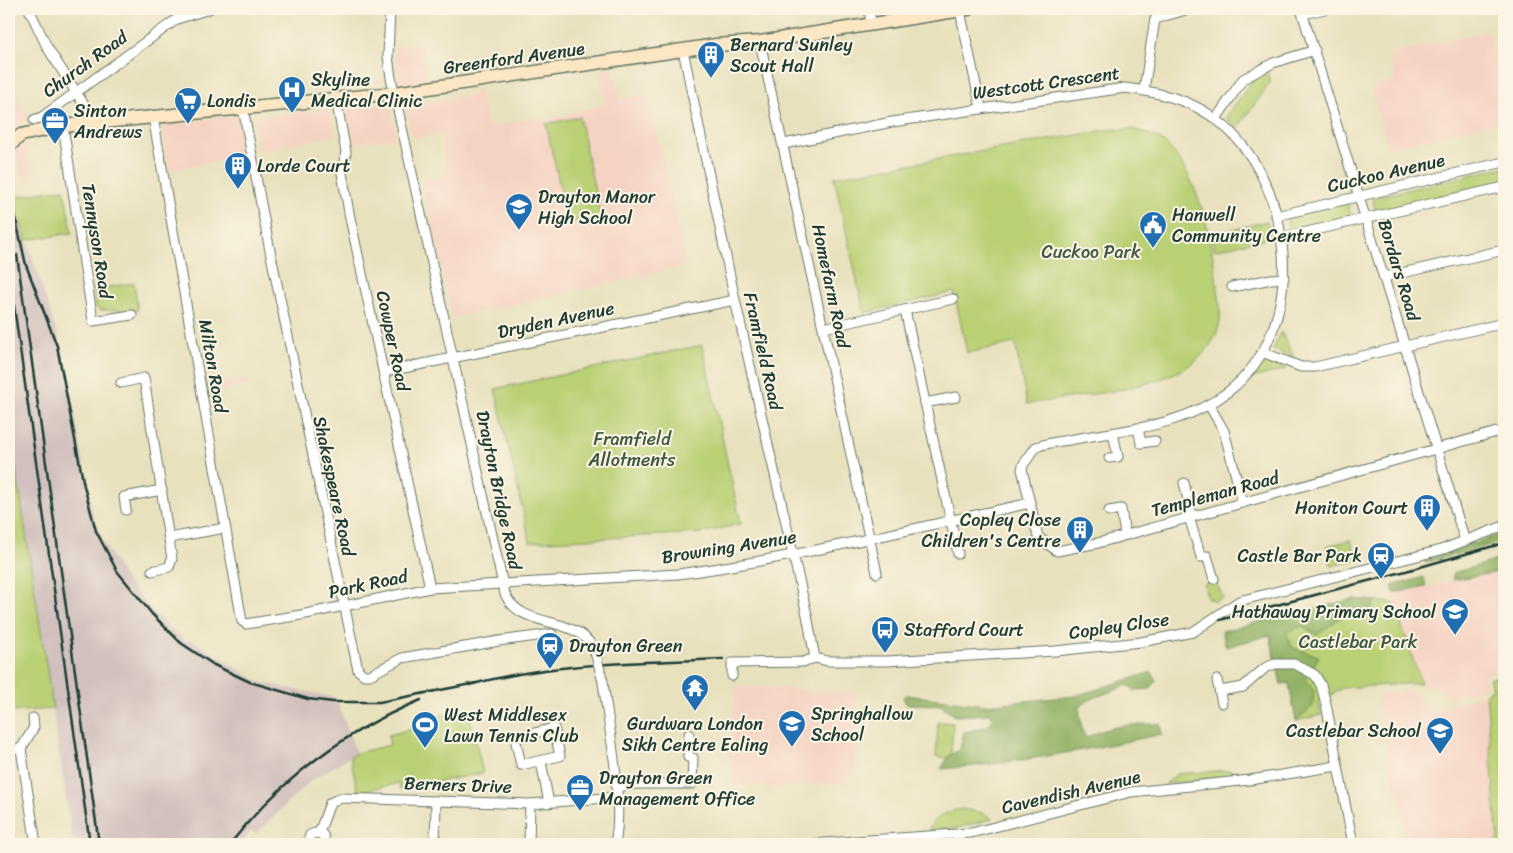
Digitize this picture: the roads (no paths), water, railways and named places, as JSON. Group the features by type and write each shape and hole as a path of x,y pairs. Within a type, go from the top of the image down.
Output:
{"street":[{"path":"29,9 47,47 90,114 92,124"},
{"name":"Church Road","path":"34,120 177,19 209,9"},
{"name":"Drayton Bridge Road","path":"390,9 388,56 395,93 502,583 507,598 518,611 530,617 573,628 590,643 597,659 603,682 617,797 615,840"},
{"path":"869,9 871,23"},
{"path":"1144,90 1155,19 1189,9"},
{"path":"1302,11 1325,9"},
{"path":"964,10 981,108"},
{"name":"Greenford Avenue","path":"63,126 395,93 683,50 760,42 871,23 964,10"},
{"name":"Bordars Road","path":"1302,11 1465,541"},
{"name":"Homefarm Road","path":"760,42 870,539"},
{"name":"Framfield Road","path":"683,50 735,300 815,658"},
{"path":"1216,119 1243,79 1274,63 1315,50"},
{"name":"Westcott Crescent","path":"784,144 892,122 1104,89 1144,90 1175,98 1216,119 1235,137 1251,158 1265,185 1276,216 1284,278 1282,300 1262,352 1239,382 1209,405 1178,419 1036,447 1022,465 1030,503"},
{"name":"Cowper Road","path":"336,99 346,152 342,173 345,191 430,588"},
{"name":"Shakespeare Road","path":"243,108 270,256 356,667 360,673 367,675 376,674 388,664 402,658 499,640 552,634"},
{"name":"Milton Road","path":"152,117 242,621"},
{"name":"Church Road","path":"9,146 20,135 63,126"},
{"name":"Tennyson Road","path":"63,126 93,321 132,315"},
{"name":"Cuckoo Avenue","path":"1276,216 1504,162"},
{"path":"1280,238 1504,187"},
{"path":"1384,277 1504,250"},
{"path":"1232,287 1272,278 1284,278"},
{"path":"824,328 953,299"},
{"name":"Dryden Avenue","path":"384,372 735,300"},
{"path":"904,310 958,554"},
{"path":"1262,352 1301,367 1315,367 1504,323"},
{"path":"121,382 144,378 172,559 170,568 152,571"},
{"path":"925,403 956,396"},
{"path":"1209,405 1224,431 1243,503"},
{"path":"1138,428 1141,443 1155,441"},
{"name":"Templeman Road","path":"1030,503 1038,537 1057,551 1125,535 1438,450 1504,430"},
{"path":"1109,458 1118,457 1113,433"},
{"path":"1184,483 1201,557 1207,556 1214,579"},
{"path":"126,510 124,498 162,490"},
{"name":"Browning Avenue","path":"502,583 678,574 870,539 1030,503"},
{"path":"1109,511 1120,509 1125,535"},
{"name":"Copley Close","path":"732,676 732,663 803,662 815,658 826,661 887,661 1055,651 1141,642 1193,632 1239,601 1440,550 1504,526"},
{"path":"169,538 224,528"},
{"path":"870,539 877,573"},
{"name":"Park Road","path":"242,621 251,623 430,588 502,583"},
{"path":"1220,691 1244,687 1258,673 1275,664 1295,664 1315,674 1322,685 1353,844"},
{"path":"1217,680 1222,703"},
{"path":"33,718 34,727 21,749 36,844"},
{"path":"554,728 560,756 541,762 521,765 515,738 554,728"},
{"path":"616,786 692,784 693,758 688,757 689,734"},
{"path":"9,749 21,749"},
{"path":"541,762 549,803"},
{"name":"Cavendish Avenue","path":"812,844 971,833 1131,792 1250,780 1337,766"},
{"name":"Berners Drive","path":"307,844 310,836 319,833 330,803 335,800 530,804 617,797"},
{"path":"435,844 436,801"},
{"path":"529,844 530,804"},
{"path":"319,833 325,838 326,844"},
{"path":"615,840 624,844"}],"railway":[{"path":"9,189 26,265 57,346 84,486 96,531 117,571 152,614 181,643 214,665 250,682 308,699 333,702 380,702 476,683"},
{"path":"9,225 14,262"},
{"path":"17,255 99,844"},
{"path":"9,271 90,844"},
{"path":"1220,620 1504,543"},
{"path":"469,685 500,677 563,668 723,659"},
{"path":"230,844 271,798 316,759 366,726 421,700"}],"place":[{"name":"Bernard Sunley Scout Hall","path":"711,79"},
{"name":"Skyline Medical Clinic","path":"292,114"},
{"name":"Londis","path":"188,125"},
{"name":"Sinton Andrews","path":"55,145"},
{"name":"Lorde Court","path":"238,190"},
{"name":"Drayton Manor High School","path":"519,231"},
{"name":"Hanwell Community Centre","path":"1153,249"},
{"name":"Honiton Court","path":"1427,532"},
{"name":"Copley Close Children's Centre","path":"1080,554"},
{"name":"Castle Bar Park","path":"1381,580"},
{"name":"Hathaway Primary School","path":"1455,636"},
{"name":"Stafford Court","path":"885,654"},
{"name":"Drayton Green","path":"550,670"},
{"name":"Gurdwara London Sikh Centre Ealing","path":"695,712"},
{"name":"Springhallow School","path":"792,748"},
{"name":"West Middlesex Lawn Tennis Club","path":"425,749"},
{"name":"Castlebar School","path":"1440,755"},
{"name":"Drayton Green Management Office","path":"580,812"}],"park label":[{"name":"Cuckoo Park","path":"1091,252"},
{"name":"Framfield Allotments","path":"632,449"},
{"name":"Castlebar Park","path":"1358,642"}]}
